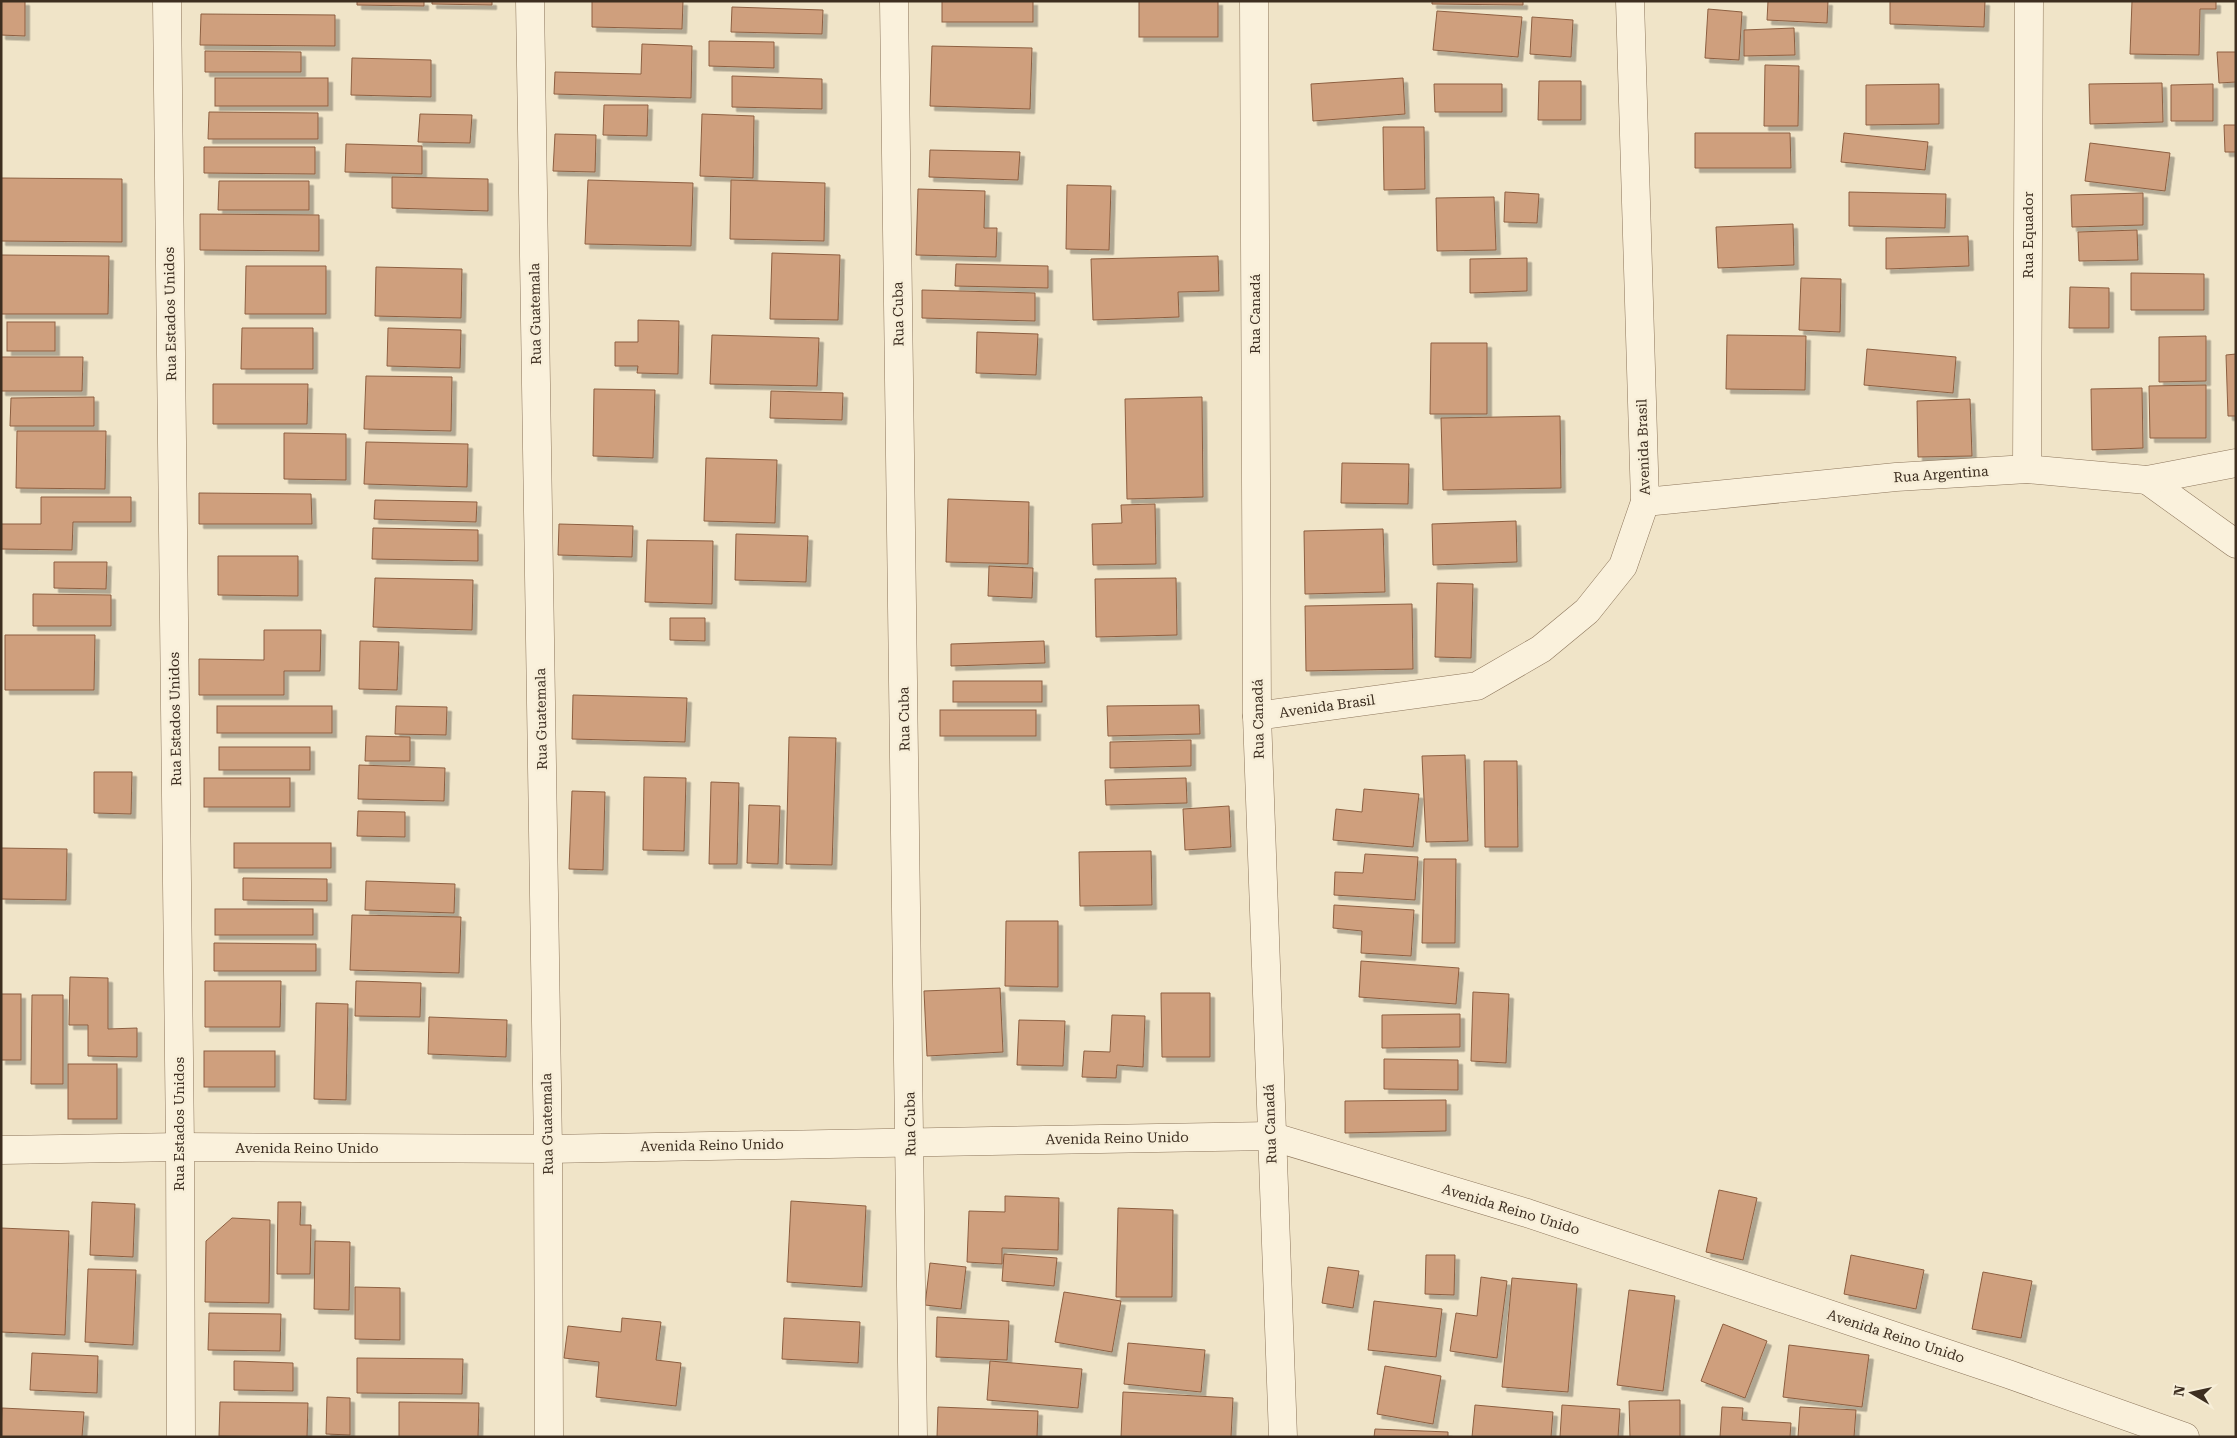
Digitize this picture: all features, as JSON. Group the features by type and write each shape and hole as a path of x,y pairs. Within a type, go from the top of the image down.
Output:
{"street":[{"name":"Rua Estados Unidos","path":"167,1 180,1147 180,1437"},
{"name":"Rua Guatemala","path":"530,1 548,1149 548,1437"},
{"name":"Rua Cuba","path":"894,1 913,1437"},
{"name":"Rua Canadá","path":"1254,1 1257,716 1270,1136 1283,1437"},
{"name":"Avenida Brasil","path":"1257,716 1477,686 1540,649 1587,611 1623,566 1644,502 1630,1"},
{"name":"Rua Equador","path":"2027,469 2029,1"},
{"name":"Rua Argentina","path":"1644,502 1896,477 2027,469 2147,480 2236,463"},
{"path":"2147,480 2236,544"},
{"name":"Avenida Reino Unido","path":"1,1150 180,1147 548,1149 1270,1136 1527,1213 2008,1374 2185,1437"}],"building":[{"path":"1,1 25,1 25,36 1,35"},
{"path":"357,1 424,1 424,6 357,5"},
{"path":"432,1 492,1 492,5 432,4"},
{"path":"592,1 683,1 682,29 592,27"},
{"path":"942,1 1033,1 1033,22 942,22"},
{"path":"1139,1 1218,1 1218,37 1139,37"},
{"path":"1432,1 1523,1 1523,5 1432,4"},
{"path":"1768,1 1828,1 1827,23 1767,20"},
{"path":"1890,1 1985,1 1984,27 1890,24"},
{"path":"2132,1 2216,1 2216,9 2200,9 2199,55 2130,54"},
{"path":"732,7 823,10 822,34 731,32"},
{"path":"1708,9 1742,12 1739,60 1705,58"},
{"path":"1437,11 1522,17 1518,57 1433,50"},
{"path":"201,14 335,15 335,46 200,45"},
{"path":"1532,17 1573,20 1571,57 1530,54"},
{"path":"1794,28 1795,55 1744,56 1744,30"},
{"path":"709,41 774,42 774,68 709,66"},
{"path":"642,44 692,46 691,98 554,94 555,72 641,74"},
{"path":"932,46 1032,48 1030,109 930,106"},
{"path":"205,51 301,52 301,72 205,72"},
{"path":"2217,52 2236,52 2236,82 2219,83"},
{"path":"352,58 431,60 431,97 351,95"},
{"path":"1765,65 1799,66 1798,126 1764,126"},
{"path":"732,76 822,79 822,109 732,107"},
{"path":"215,78 328,78 328,106 215,106"},
{"path":"1403,78 1405,114 1313,121 1311,84"},
{"path":"1539,81 1581,81 1581,120 1538,120"},
{"path":"2162,83 2163,122 2090,124 2089,84"},
{"path":"1434,84 1502,84 1502,112 1435,112"},
{"path":"1939,84 1939,124 1866,125 1866,85"},
{"path":"2213,84 2213,121 2171,121 2171,85"},
{"path":"604,105 648,105 647,136 603,135"},
{"path":"209,112 318,113 318,139 208,139"},
{"path":"420,114 472,115 470,143 418,142"},
{"path":"702,114 754,116 753,178 700,176"},
{"path":"2224,125 2236,125 2236,152 2225,152"},
{"path":"1383,127 1424,127 1425,189 1384,190"},
{"path":"1695,133 1790,133 1791,168 1695,168"},
{"path":"1844,133 1928,142 1925,170 1841,162"},
{"path":"555,134 596,135 595,172 553,171"},
{"path":"2090,143 2170,153 2165,191 2085,181"},
{"path":"346,144 422,146 422,174 345,172"},
{"path":"204,147 315,147 315,174 204,173"},
{"path":"930,150 1020,152 1018,180 929,177"},
{"path":"392,177 488,179 488,211 392,208"},
{"path":"1,178 122,179 122,242 1,241"},
{"path":"588,180 693,183 691,246 585,244"},
{"path":"731,180 825,183 824,241 730,239"},
{"path":"219,181 309,181 309,210 218,210"},
{"path":"1067,185 1111,186 1109,250 1066,249"},
{"path":"918,189 985,191 984,228 997,228 996,257 916,255"},
{"path":"1505,192 1539,194 1537,223 1504,222"},
{"path":"1849,192 1946,194 1945,228 1849,226"},
{"path":"2143,193 2143,225 2072,227 2071,195"},
{"path":"1494,197 1496,250 1437,251 1436,198"},
{"path":"200,214 319,215 319,251 200,250"},
{"path":"1793,224 1794,265 1718,268 1716,227"},
{"path":"2137,230 2138,260 2079,261 2078,232"},
{"path":"1968,236 1969,266 1886,269 1886,238"},
{"path":"772,253 840,255 838,320 770,319"},
{"path":"1,255 109,256 108,314 1,314"},
{"path":"1218,256 1219,291 1178,292 1179,317 1093,320 1091,259"},
{"path":"1527,258 1527,291 1470,293 1470,259"},
{"path":"956,264 1048,266 1048,288 955,286"},
{"path":"246,266 326,266 326,314 245,314"},
{"path":"376,267 462,269 461,318 375,316"},
{"path":"2131,273 2204,274 2204,310 2131,310"},
{"path":"1801,278 1841,279 1840,332 1799,330"},
{"path":"2070,287 2109,288 2109,328 2069,328"},
{"path":"922,290 1035,293 1035,321 922,318"},
{"path":"638,320 679,321 678,374 637,373 638,366 615,366 615,342 638,342"},
{"path":"7,322 55,322 55,351 7,351"},
{"path":"242,328 313,328 313,369 241,369"},
{"path":"388,328 461,330 460,368 387,366"},
{"path":"977,332 1038,334 1036,375 976,373"},
{"path":"712,335 819,338 817,386 710,384"},
{"path":"1727,335 1806,336 1805,390 1726,389"},
{"path":"2206,336 2206,381 2159,382 2159,337"},
{"path":"1431,343 1487,343 1487,414 1430,414"},
{"path":"1867,349 1956,357 1953,393 1864,385"},
{"path":"2236,354 2236,416 2228,416 2226,355"},
{"path":"1,357 83,357 82,391 1,391"},
{"path":"366,376 452,377 451,431 364,429"},
{"path":"213,384 308,384 307,424 213,424"},
{"path":"2206,385 2206,438 2150,438 2149,386"},
{"path":"2142,388 2143,448 2092,450 2091,389"},
{"path":"594,389 655,390 653,458 593,456"},
{"path":"771,391 843,393 842,420 770,418"},
{"path":"94,397 94,426 10,426 11,398"},
{"path":"1202,397 1203,497 1127,499 1125,399"},
{"path":"1970,399 1972,456 1918,457 1917,401"},
{"path":"1560,416 1561,488 1443,490 1441,418"},
{"path":"17,431 106,431 105,489 16,488"},
{"path":"284,433 346,434 346,480 284,479"},
{"path":"366,442 468,444 467,487 364,484"},
{"path":"706,458 777,460 775,523 704,521"},
{"path":"1342,463 1409,464 1408,504 1341,503"},
{"path":"199,493 311,494 312,524 199,524"},
{"path":"41,497 131,497 131,522 73,522 72,550 1,549 1,524 41,524"},
{"path":"948,499 1029,502 1028,564 946,562"},
{"path":"375,500 477,502 476,522 374,519"},
{"path":"1155,504 1156,564 1093,565 1092,524 1122,523 1121,505"},
{"path":"1516,521 1517,562 1433,565 1432,524"},
{"path":"559,524 633,526 632,557 558,555"},
{"path":"373,528 478,530 478,561 372,559"},
{"path":"1383,529 1385,592 1305,594 1304,531"},
{"path":"736,534 808,536 806,582 735,580"},
{"path":"647,540 713,541 712,604 645,602"},
{"path":"218,556 298,556 298,596 218,595"},
{"path":"54,562 107,562 106,589 54,588"},
{"path":"989,566 1033,568 1032,598 988,596"},
{"path":"375,578 473,580 472,630 373,627"},
{"path":"1176,578 1177,635 1096,637 1095,579"},
{"path":"1437,583 1473,584 1471,658 1435,657"},
{"path":"33,594 111,595 111,626 33,626"},
{"path":"1412,604 1413,669 1306,671 1305,606"},
{"path":"670,618 705,618 705,641 670,640"},
{"path":"264,630 321,630 320,671 284,671 284,695 199,695 199,659 264,660"},
{"path":"5,635 95,635 94,690 5,690"},
{"path":"360,641 399,642 397,690 359,689"},
{"path":"1044,641 1045,663 951,666 951,644"},
{"path":"953,681 1042,681 1042,702 953,702"},
{"path":"573,695 687,698 685,742 572,739"},
{"path":"1199,705 1200,734 1108,736 1107,706"},
{"path":"217,706 332,706 332,733 217,733"},
{"path":"396,706 447,707 446,735 395,734"},
{"path":"940,710 1036,710 1036,736 940,736"},
{"path":"366,736 410,737 410,761 365,761"},
{"path":"789,737 836,738 832,865 786,864"},
{"path":"1191,740 1191,766 1110,768 1110,742"},
{"path":"219,747 310,747 310,770 219,770"},
{"path":"1465,755 1468,841 1426,842 1422,756"},
{"path":"1484,761 1517,761 1518,847 1485,847"},
{"path":"359,765 445,768 444,801 358,799"},
{"path":"94,772 132,772 131,814 94,813"},
{"path":"644,777 686,778 684,851 643,850"},
{"path":"204,778 290,778 290,807 204,807"},
{"path":"1186,778 1187,803 1106,805 1105,780"},
{"path":"711,782 739,783 737,864 709,864"},
{"path":"1364,789 1419,794 1413,847 1333,840 1336,809 1362,812"},
{"path":"572,791 605,792 603,870 569,869"},
{"path":"749,805 780,806 778,864 747,863"},
{"path":"1229,806 1231,847 1185,850 1183,809"},
{"path":"358,811 405,812 405,837 357,836"},
{"path":"234,843 331,843 331,868 234,868"},
{"path":"1,848 67,849 66,900 1,899"},
{"path":"1151,851 1152,905 1080,906 1079,852"},
{"path":"1365,854 1418,857 1415,900 1334,895 1335,872 1363,873"},
{"path":"1424,859 1456,859 1455,943 1422,943"},
{"path":"243,878 327,879 327,901 243,900"},
{"path":"366,881 455,884 454,913 365,910"},
{"path":"1334,905 1414,910 1411,956 1361,953 1362,931 1333,928"},
{"path":"215,909 313,909 313,935 215,935"},
{"path":"352,915 461,917 459,973 350,970"},
{"path":"1006,921 1058,921 1058,987 1005,986"},
{"path":"214,943 316,944 316,971 214,971"},
{"path":"1361,961 1459,968 1456,1004 1359,997"},
{"path":"70,977 108,978 108,1029 137,1028 137,1057 88,1056 88,1025 69,1025"},
{"path":"205,981 281,981 280,1027 205,1027"},
{"path":"356,981 421,983 420,1017 355,1016"},
{"path":"1000,988 1003,1052 927,1056 924,991"},
{"path":"1473,992 1509,994 1506,1063 1471,1061"},
{"path":"1161,993 1210,993 1210,1057 1162,1057"},
{"path":"1,994 21,994 21,1060 1,1060"},
{"path":"32,995 63,995 63,1084 31,1084"},
{"path":"316,1003 348,1004 346,1100 314,1099"},
{"path":"1460,1014 1460,1047 1382,1048 1382,1015"},
{"path":"1112,1015 1145,1016 1143,1067 1117,1065 1116,1078 1082,1077 1084,1051 1110,1052"},
{"path":"429,1017 507,1020 506,1057 428,1054"},
{"path":"1019,1020 1065,1021 1063,1066 1017,1065"},
{"path":"204,1051 275,1051 275,1087 204,1087"},
{"path":"1384,1059 1458,1060 1458,1090 1384,1089"},
{"path":"68,1064 117,1064 117,1119 68,1119"},
{"path":"1446,1100 1446,1131 1345,1133 1345,1101"},
{"path":"1719,1190 1757,1198 1743,1260 1706,1252"},
{"path":"1005,1196 1059,1198 1058,1250 1002,1248 1002,1264 967,1262 969,1211 1005,1212"},
{"path":"791,1201 866,1206 862,1287 787,1282"},
{"path":"92,1202 135,1204 133,1257 90,1255"},
{"path":"278,1202 301,1202 300,1225 311,1225 310,1274 277,1274"},
{"path":"1118,1208 1173,1210 1172,1297 1116,1297"},
{"path":"232,1218 270,1220 269,1303 205,1302 206,1241"},
{"path":"1,1228 69,1231 65,1335 1,1332"},
{"path":"315,1241 350,1242 349,1310 314,1309"},
{"path":"1004,1254 1057,1258 1054,1286 1002,1281"},
{"path":"1426,1255 1455,1255 1454,1295 1425,1294"},
{"path":"1851,1255 1924,1270 1916,1309 1844,1294"},
{"path":"930,1263 966,1267 961,1309 925,1305"},
{"path":"1328,1267 1359,1271 1353,1308 1322,1303"},
{"path":"88,1269 136,1270 133,1345 85,1342"},
{"path":"1983,1272 2032,1281 2021,1338 1972,1329"},
{"path":"1481,1277 1507,1281 1497,1358 1450,1351 1456,1313 1477,1316"},
{"path":"1512,1278 1577,1284 1568,1392 1502,1387"},
{"path":"355,1287 400,1288 400,1340 355,1339"},
{"path":"1629,1290 1675,1296 1663,1391 1617,1385"},
{"path":"1064,1292 1121,1301 1112,1352 1055,1342"},
{"path":"1374,1301 1442,1309 1436,1357 1368,1350"},
{"path":"209,1313 281,1314 280,1351 208,1350"},
{"path":"937,1317 1009,1321 1007,1360 936,1357"},
{"path":"622,1318 661,1322 656,1360 681,1363 676,1406 596,1397 599,1362 564,1358 568,1326 621,1332"},
{"path":"784,1318 860,1322 858,1363 782,1359"},
{"path":"1723,1324 1767,1341 1745,1398 1701,1381"},
{"path":"1128,1343 1205,1350 1201,1392 1124,1384"},
{"path":"1789,1345 1869,1355 1862,1407 1783,1397"},
{"path":"32,1353 98,1356 97,1393 30,1390"},
{"path":"357,1358 463,1359 462,1394 357,1393"},
{"path":"234,1361 293,1363 293,1391 234,1390"},
{"path":"990,1361 1082,1369 1078,1408 987,1400"},
{"path":"1385,1366 1441,1376 1433,1424 1377,1414"},
{"path":"1123,1392 1233,1398 1231,1437 1121,1437"},
{"path":"327,1397 350,1398 350,1435 326,1434"},
{"path":"1680,1400 1680,1437 1630,1437 1629,1401"},
{"path":"220,1402 308,1403 307,1437 219,1436"},
{"path":"399,1402 479,1403 478,1437 399,1437"},
{"path":"1475,1405 1553,1412 1551,1437 1472,1437"},
{"path":"1562,1405 1620,1409 1618,1437 1560,1437"},
{"path":"938,1407 1038,1411 1037,1437 937,1437"},
{"path":"1722,1407 1743,1408 1742,1420 1791,1423 1790,1437 1720,1437"},
{"path":"1800,1407 1856,1410 1854,1437 1798,1437"},
{"path":"2,1408 84,1412 82,1437 1,1437"},
{"path":"1375,1429 1448,1432 1448,1437 1374,1437"}]}
